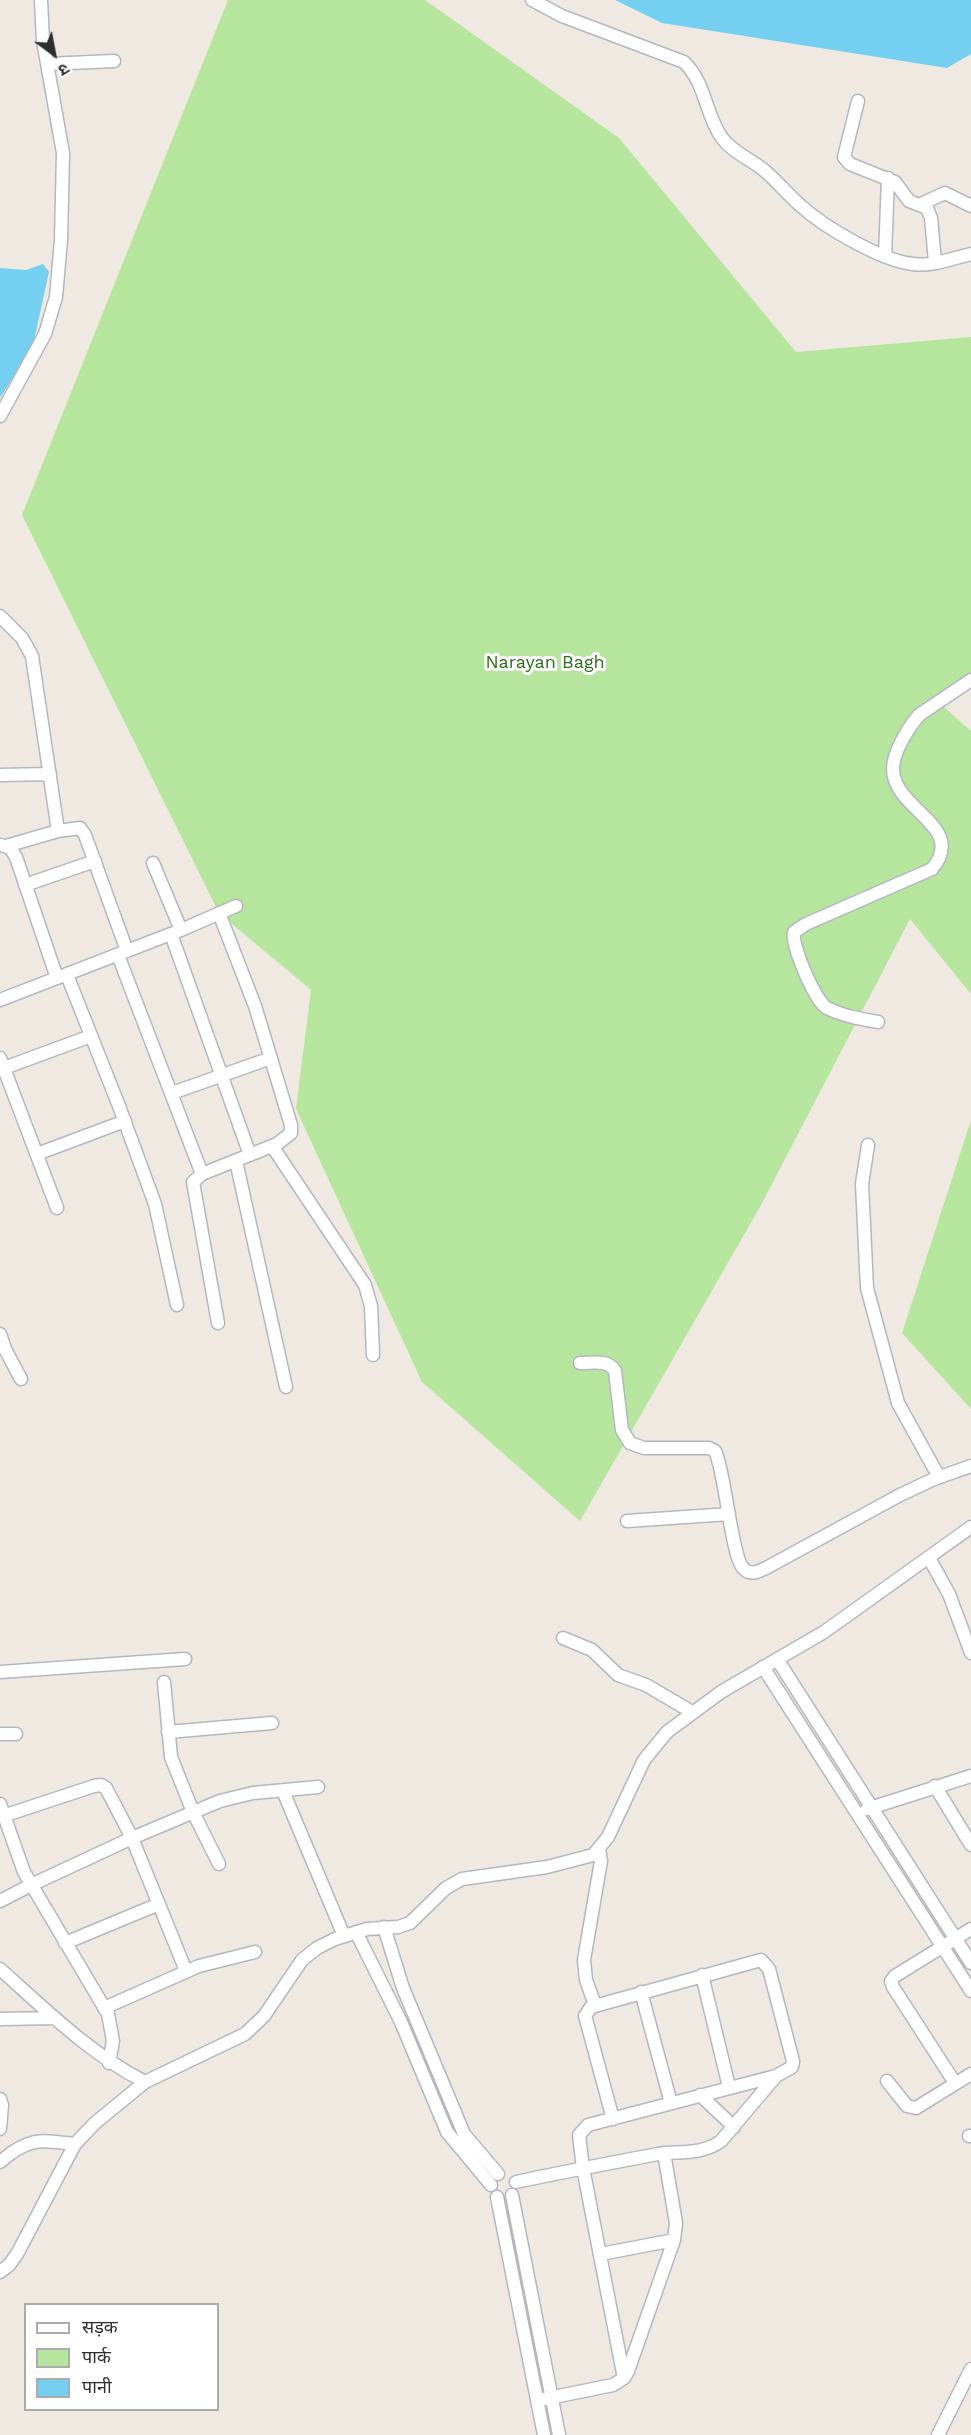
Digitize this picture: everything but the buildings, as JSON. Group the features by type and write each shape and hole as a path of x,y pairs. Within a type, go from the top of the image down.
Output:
{"street":[{"path":"0,416 45,334 56,297 61,240 63,153 43,41 41,0"},
{"path":"532,0 562,16 684,62 692,69 701,84 721,137 732,149 765,171 803,208 845,236 885,256 915,265 971,254"},
{"path":"47,64 114,61"},
{"path":"858,101 844,156 850,164 895,182 909,201 921,204 929,212 935,262"},
{"path":"885,256 888,178"},
{"path":"921,204 945,194 971,206"},
{"path":"0,616 22,638 32,656 58,831"},
{"path":"878,1022 847,1016 821,1003 792,938 794,932 806,924 932,870 939,861 943,850 938,832 902,792 893,770 894,760 913,722 919,715 971,680"},
{"path":"0,775 50,774"},
{"path":"3,846 58,831 80,828 85,835 122,953 202,1174"},
{"path":"3,846 13,852 62,976 92,1036 125,1121 154,1204 177,1305"},
{"path":"25,885 95,861"},
{"path":"153,863 221,1075 250,1155"},
{"path":"0,1000 176,932 236,906"},
{"path":"218,1323 192,1188 193,1182 202,1174 272,1146 291,1133 291,1125 255,1006 219,913"},
{"path":"57,1208 2,1063 92,1036"},
{"path":"172,1093 271,1058"},
{"path":"37,1154 125,1121"},
{"path":"868,1145 862,1184 867,1288 898,1403 939,1477"},
{"path":"272,1146 365,1285 371,1306 373,1355"},
{"path":"236,1161 286,1387"},
{"path":"0,1334 2,1349 21,1379"},
{"path":"580,1363 606,1362 612,1366 615,1371 622,1430 630,1443 644,1448 709,1448 715,1451 722,1469 729,1514 741,1565 744,1569 756,1573 900,1496 939,1477 971,1466"},
{"path":"627,1521 729,1514"},
{"path":"0,2272 17,2254 75,2144 95,2123 145,2082 244,2034 264,2016 302,1960 317,1948 356,1932 398,1927 410,1923 446,1888 462,1879 577,1860 593,1855 608,1837 644,1760 667,1732 692,1712 824,1632 971,1527"},
{"path":"929,1558 949,1594 971,1653"},
{"path":"562,1638 592,1650 618,1675 646,1685 692,1712"},
{"path":"0,1672 185,1659"},
{"path":"777,1659 971,1963"},
{"path":"763,1667 971,1991"},
{"path":"164,1682 171,1757 193,1812 219,1864"},
{"path":"168,1732 272,1723"},
{"path":"0,1734 16,1734"},
{"path":"857,1812 971,1776"},
{"path":"109,2063 113,2041 112,2026 104,2008 31,1885 2,1810 101,1785 110,1794 132,1838 186,1971"},
{"path":"935,1786 971,1845"},
{"path":"0,1901 132,1838 193,1812 238,1796 318,1787"},
{"path":"283,1791 344,1936"},
{"path":"595,2005 586,1980 584,1960 601,1861 600,1849"},
{"path":"65,1943 159,1904"},
{"path":"384,1928 415,2018 464,2134 495,2185 520,2308 545,2399 559,2435"},
{"path":"955,2084 892,1984 895,1976 971,1929"},
{"path":"356,1932 401,2022 451,2139 508,2198 512,2195"},
{"path":"104,2008 186,1971 255,1952"},
{"path":"613,2119 585,2016 591,2007 761,1960 766,1964 793,2061 792,2067 776,2076 729,2087 613,2119 588,2125 581,2130 579,2135 583,2168 624,2378"},
{"path":"0,1969 54,2018 109,2063 145,2082"},
{"path":"702,1976 729,2087"},
{"path":"641,1992 671,2103"},
{"path":"0,2019 54,2018"},
{"path":"401,2022 415,2018"},
{"path":"886,2081 907,2106 916,2108 971,2074"},
{"path":"426,2080 439,2075"},
{"path":"516,2182 664,2153 712,2147 734,2127 776,2076"},
{"path":"700,2095 734,2127"},
{"path":"0,2099 2,2105 0,2129"},
{"path":"451,2139 464,2134"},
{"path":"2,2157 25,2144 41,2140 75,2144"},
{"path":"545,2399 613,2385 624,2378 674,2240 676,2223 664,2153"},
{"path":"495,2185 511,2175 516,2182"},
{"path":"516,2182 512,2195 533,2306 545,2399 544,2435"},
{"path":"601,2254 674,2240"},
{"path":"520,2308 533,2306"},
{"path":"938,2435 971,2369"}],"green space":[{"name":"Narayan Bagh","path":"228,0 425,0 619,138 796,352 971,337 971,684 944,707 971,731 971,994 910,919 761,1205 580,1521 422,1382 296,1109 311,990 219,913 22,515"},
{"path":"971,1120 971,1409 902,1333"}],"water":[{"path":"615,0 971,0 971,54 947,68 662,23"},
{"path":"43,264 49,272 33,345 0,398 0,268 26,270"}]}
